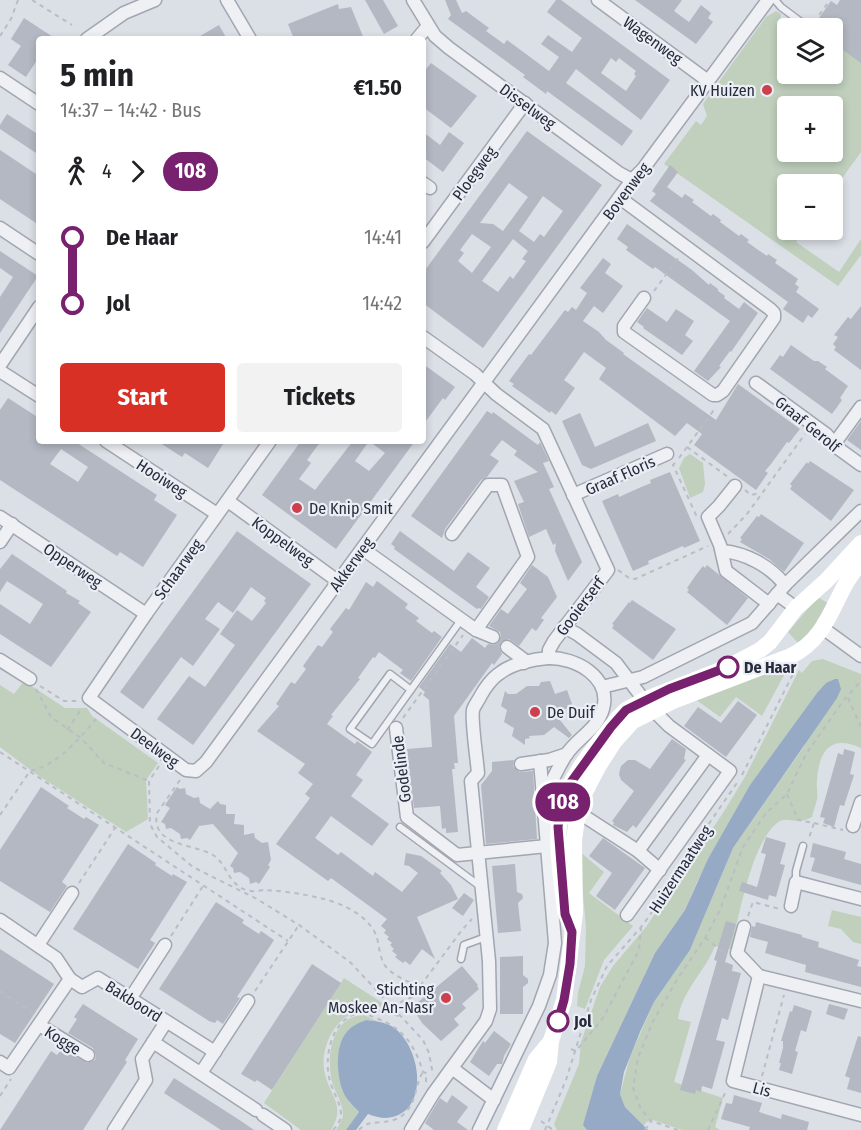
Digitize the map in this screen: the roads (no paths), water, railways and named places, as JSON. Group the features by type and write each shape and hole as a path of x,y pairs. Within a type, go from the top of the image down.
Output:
{"main road":[{"path":"521,1130 549,1062 551,1041 564,1000 575,912 574,840 578,812 583,796 598,767 614,742 649,705 738,663 760,650 778,633 796,608 861,543"},
{"path":"572,932 565,914 558,827 563,800 569,785 618,718 626,710 798,660 824,629 846,584 861,561"},
{"path":"817,588 837,605"},
{"path":"778,633 798,660"},
{"path":"505,1130 536,1059 551,1041"}],"street":[{"path":"91,36 124,13 155,0"},
{"path":"227,0 248,36"},
{"name":"Disselweg","path":"413,0 435,36 449,48 619,173 632,180"},
{"name":"Wagenweg","path":"598,0 708,81"},
{"name":"Bovenweg","path":"484,383 632,180 643,169 768,0"},
{"path":"420,36 428,26"},
{"path":"0,78 36,98"},
{"name":"Ploegweg","path":"426,238 525,103"},
{"path":"620,198 770,309 774,315 773,322 721,393 716,395 708,393 624,332 624,325 646,298"},
{"path":"0,228 36,252"},
{"path":"0,365 36,311"},
{"name":"Graaf Floris","path":"426,339 543,429 608,570"},
{"path":"0,371 36,394"},
{"name":"Akkerweg","path":"218,745 484,383"},
{"name":"Graaf Gerolf","path":"756,383 826,434 834,444 861,465"},
{"path":"834,444 861,407"},
{"name":"Hooiweg","path":"111,444 218,514"},
{"name":"Schaarweg","path":"89,698 268,444"},
{"name":"Graaf Floris","path":"573,495 667,454"},
{"name":"Godelinde","path":"452,534 488,484 502,485 528,558 469,625"},
{"path":"736,484 726,499 708,517 714,545 726,571 777,594 796,608"},
{"name":"Koppelweg","path":"228,501 339,582"},
{"path":"602,687 630,681 651,673 744,628 757,619 777,594 861,511"},
{"name":"Opperweg","path":"0,517 146,614"},
{"path":"0,542 12,524"},
{"path":"714,545 754,560 777,576 777,594"},
{"path":"363,549 469,625 493,637"},
{"name":"Gooierserf","path":"549,658 551,646 608,570"},
{"path":"564,627 578,634 621,668 649,705"},
{"path":"824,629 861,656"},
{"path":"507,647 523,659 524,663"},
{"path":"411,1130 433,1094 486,1021 490,1009 486,937 471,781 478,773 473,710 483,692 500,672 524,663 549,658 582,666 597,678 602,687 604,704 592,728 567,754 543,800"},
{"path":"0,660 30,679"},
{"name":"Deelweg","path":"89,698 186,770 196,771 206,762 218,745"},
{"name":"Huizermaatweg","path":"627,915 730,771 669,726 649,705"},
{"name":"Godelinde","path":"396,728 407,817 457,855 547,846"},
{"path":"521,764 540,762 567,754"},
{"path":"638,851 708,754"},
{"path":"479,1130 534,1017 550,975 555,943 540,762"},
{"name":"Huizermaatweg","path":"563,800 638,851 660,870"},
{"path":"853,826 861,802"},
{"path":"791,906 796,882 861,899"},
{"path":"38,945 72,893"},
{"path":"0,920 56,958 70,979"},
{"path":"744,927 737,952 759,976 861,1001"},
{"path":"130,999 165,945"},
{"name":"Lis","path":"759,976 733,1081 861,1114"},
{"name":"Bakboord","path":"70,979 82,987 98,978 215,1053"},
{"name":"Kogge","path":"5,1065 41,1022 70,979"},
{"path":"201,1074 248,1001"},
{"name":"Kogge","path":"41,1022 87,1055"},
{"path":"114,1130 146,1080 142,1059 166,1022"},
{"path":"153,1042 285,1130"},
{"path":"452,1068 494,1100"}],"lane":[{"path":"775,0 795,18"},
{"name":"Godelinde","path":"411,690 390,674 350,729 372,744 411,690 469,625"},
{"name":"Godelinde","path":"400,827 481,887"},
{"path":"796,882 796,871 804,846"},
{"path":"461,959 464,945 486,937"}],"water":[{"path":"838,679 841,689 837,698 733,848 690,950 654,1002 640,1032 624,1072 620,1094 625,1107 648,1130 587,1130 583,1125 597,1076 655,953 685,910 708,859 750,785 817,693 826,683"},
{"path":"366,1020 390,1025 403,1037 415,1064 416,1093 410,1105 400,1114 386,1118 368,1114 356,1130 346,1130 359,1112 342,1089 338,1068 340,1045 348,1031"}],"place":[{"name":"KV Huizen","path":"767,90"},
{"name":"De Knip Smit","path":"297,508"},
{"name":"De Haar","path":"728,667"},
{"name":"De Duif","path":"535,712"},
{"name":"Stichting Moskee An-Nasr","path":"446,998"},
{"name":"Jol","path":"558,1021"}]}
